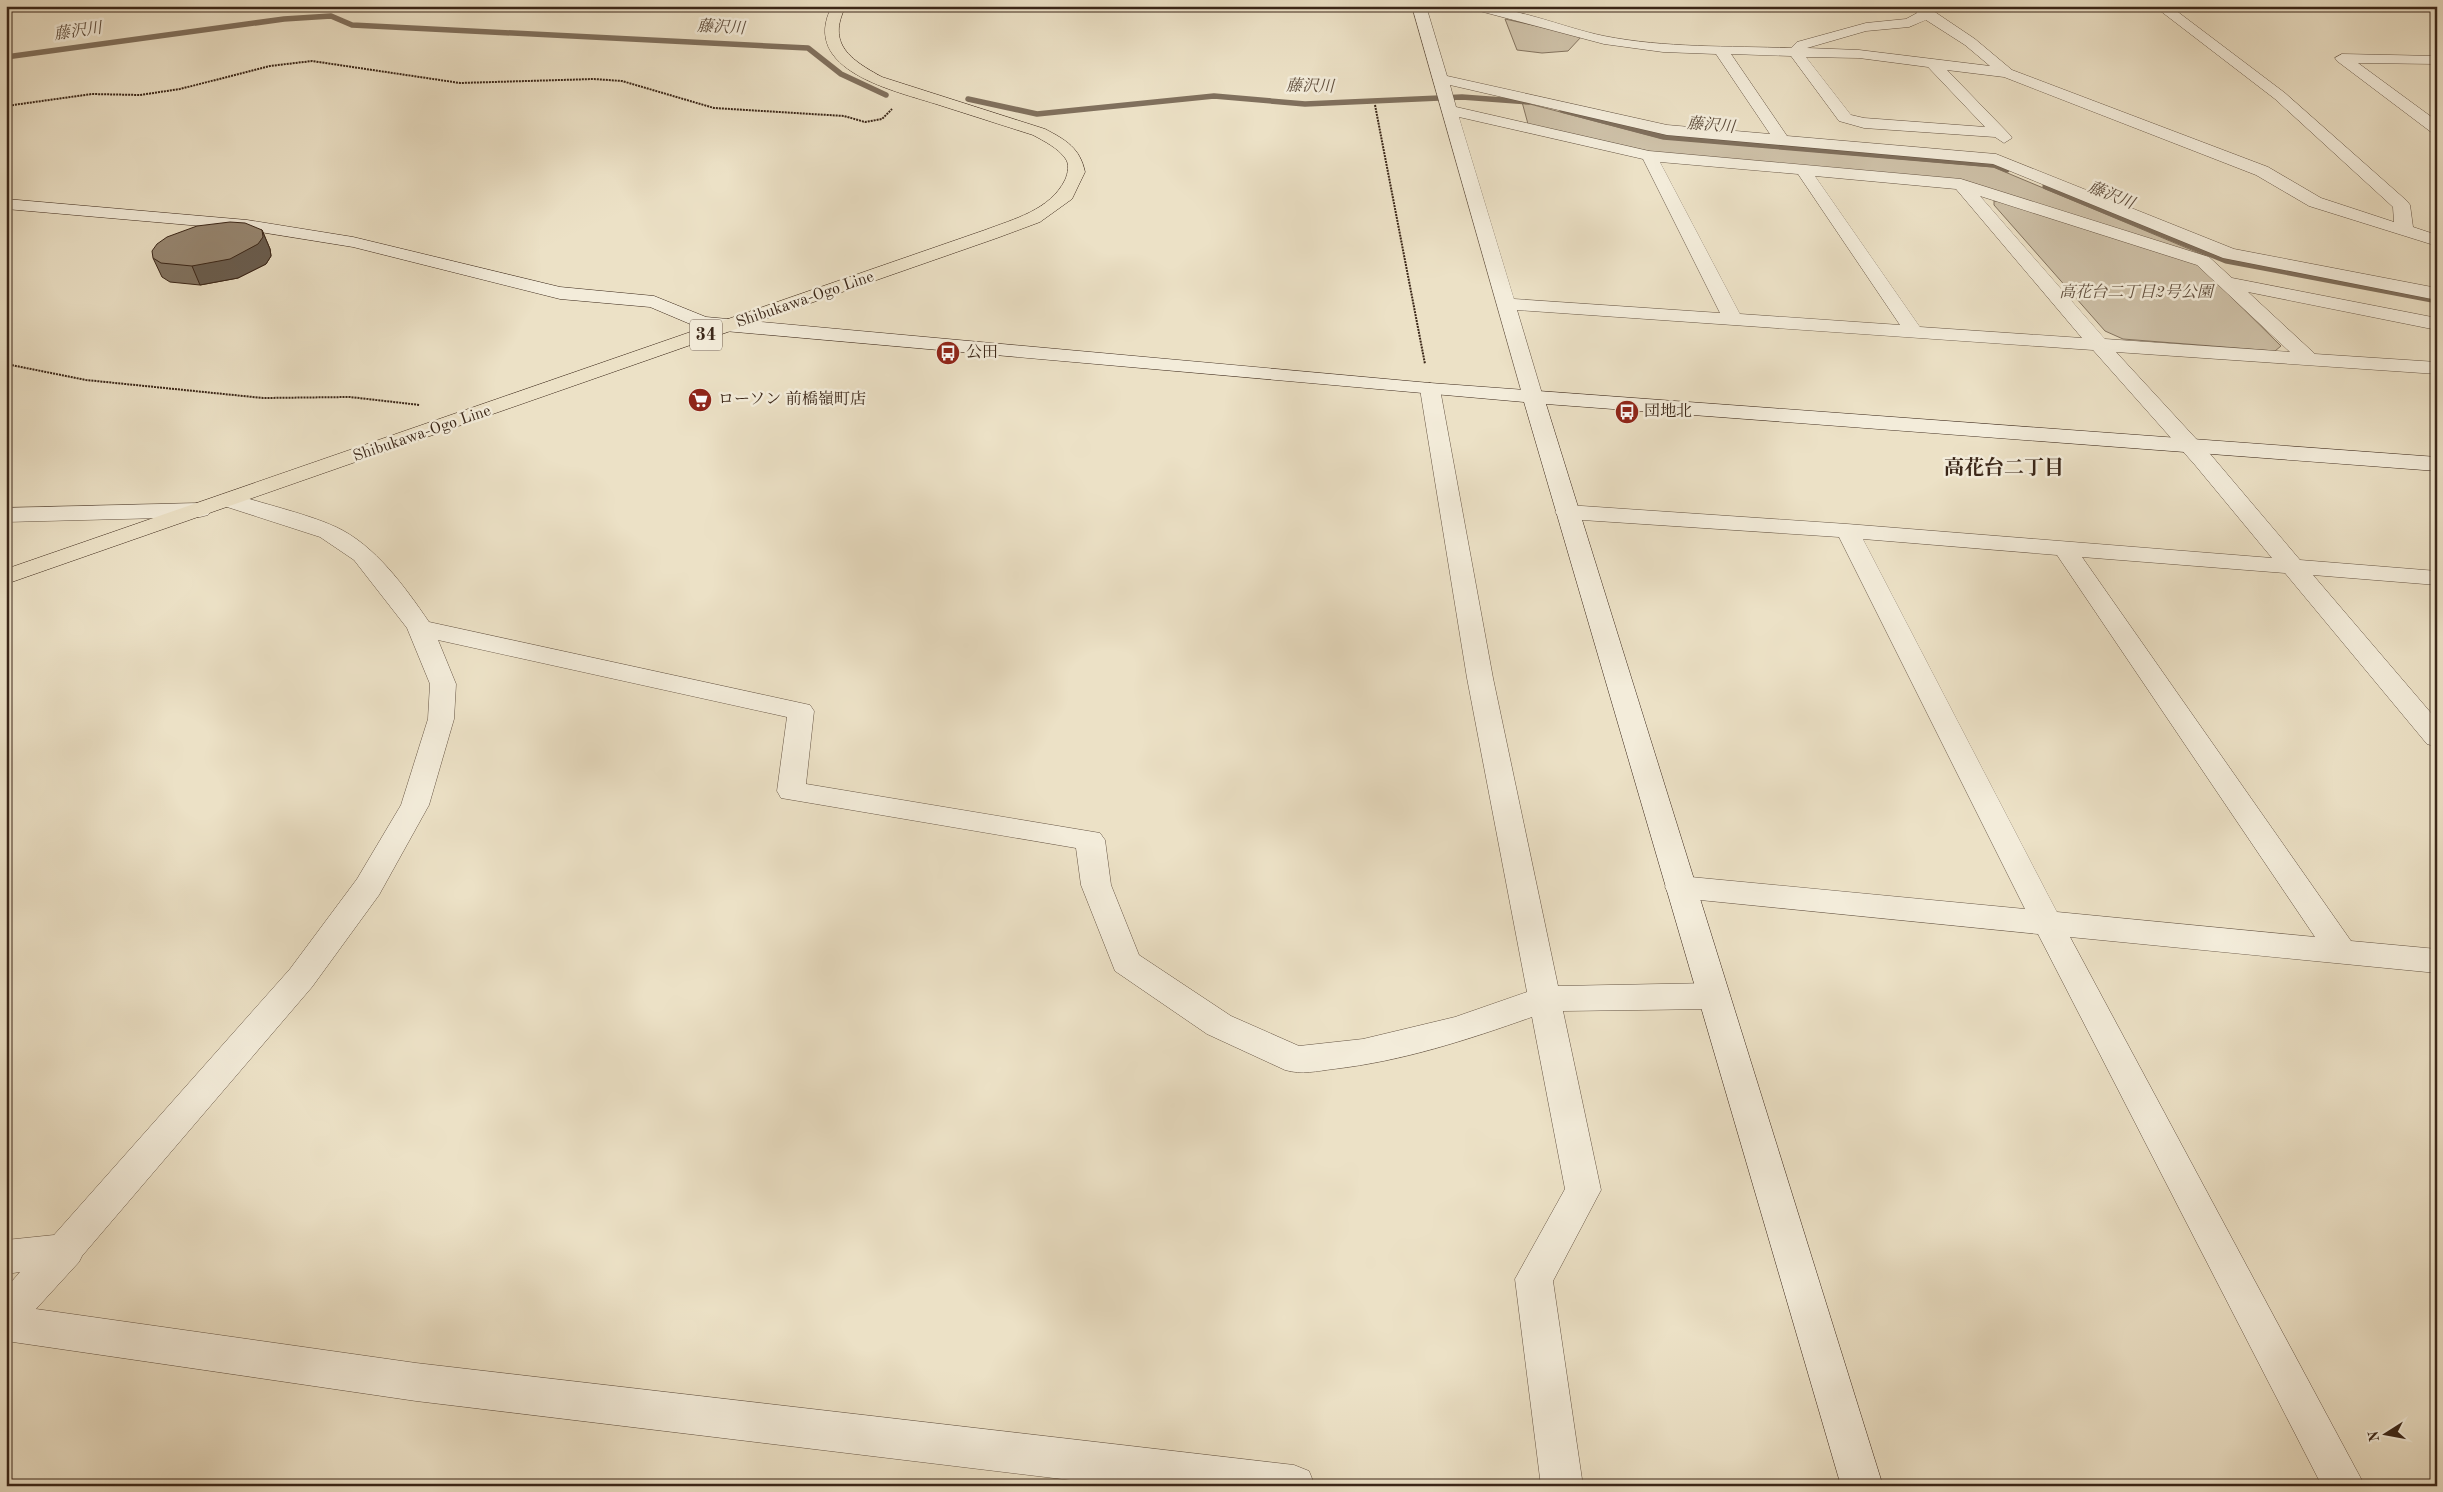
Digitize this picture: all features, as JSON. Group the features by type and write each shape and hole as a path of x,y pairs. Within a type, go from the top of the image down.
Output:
{"main road":[{"name":"Shibukawa-Ogo Line","path":"6,577 452,424 1034,218 1066,195 1073,184 1077,172 1074,157 1054,140 1012,123 908,90 862,72 843,57 831,39 831,20 839,6"}],"street":[{"path":"1419,6 1442,79 1567,512 1712,996 1862,1486"},
{"path":"1477,6 1604,40 1663,48 1859,54 2007,73 2262,172 2315,202 2437,241"},
{"path":"2161,6 2280,96 2401,205 2404,230"},
{"path":"1795,52 1802,46 1866,26 1909,23 1922,10 1970,42 2007,73"},
{"path":"1721,51 1783,141"},
{"path":"1795,52 1845,118 1864,123 1999,133"},
{"path":"2437,60 2342,58 2437,129"},
{"path":"1932,63 2020,154"},
{"path":"1442,79 1667,130 1996,159 2230,254 2437,294"},
{"path":"1450,110 1649,156 1961,184 2203,261 2308,359"},
{"path":"1649,156 1733,320"},
{"path":"1803,170 1915,333"},
{"path":"1961,184 2100,346 2190,446 2437,738"},
{"path":"6,204 247,225 353,242 560,293 654,302 702,323 1430,389 2437,464"},
{"path":"2225,282 2437,324"},
{"path":"1506,304 2437,368"},
{"path":"1430,389 1480,678 1583,1190 1534,1279 1562,1486"},
{"path":"6,1316 66,1250 301,978 368,887 416,805 441,718 443,684 420,628 406,606 362,555 328,532 230,500"},
{"path":"6,515 200,510"},
{"path":"1567,512 1847,531 2437,578"},
{"path":"1847,531 2047,922 2344,1486"},
{"path":"2064,548 2341,951"},
{"path":"420,628 651,678 724,696 801,711 791,791 1090,840 1096,885 1126,962 1219,1025 1297,1060 1363,1052 1456,1030 1545,999 1712,996"},
{"path":"1680,887 2437,961"},
{"path":"6,1257 66,1250"},
{"path":"6,1323 426,1383 1294,1486"}],"path":[{"path":"6,106 92,94 140,94 164,91 270,66 312,61 460,83 594,79 622,81 714,108 844,116 865,122 882,119 908,90"},
{"path":"1375,104 1430,389"},
{"path":"6,364 86,380 243,396 350,397 429,406 452,424"}],"green space":[{"path":"1505,19 1582,36 1568,51 1542,53 1517,50"},
{"path":"1522,102 1660,138 1993,167 2206,256 2205,258 1963,180 1652,152 1528,124"},
{"name":"高花台二丁目2号公園","path":"1994,201 2002,201 2196,262 2281,346 2275,351 2123,339 2105,331 1994,205"}],"building":[{"path":"230,222 245,223 262,230 263,237 258,244 230,259 192,266 161,263 153,258 152,251 157,244 167,237 197,226"}],"waterway":[{"name":"藤沢川","path":"6,57 284,19 331,16 352,25 808,48 841,74 886,95"},
{"name":"藤沢川","path":"968,99 1037,114 1214,96 1305,104 1462,97 1529,102"},
{"name":"藤沢川","path":"1562,110 1664,137 1995,165 2007,170"},
{"name":"藤沢川","path":"2046,186 2226,260 2437,300"}],"place":[{"name":"公田","path":"948,353"},
{"name":"ローソン 前橋嶺町店","path":"700,400"},
{"name":"団地北","path":"1627,412"}],"district":[{"name":"高花台二丁目","path":"2004,469"}]}
